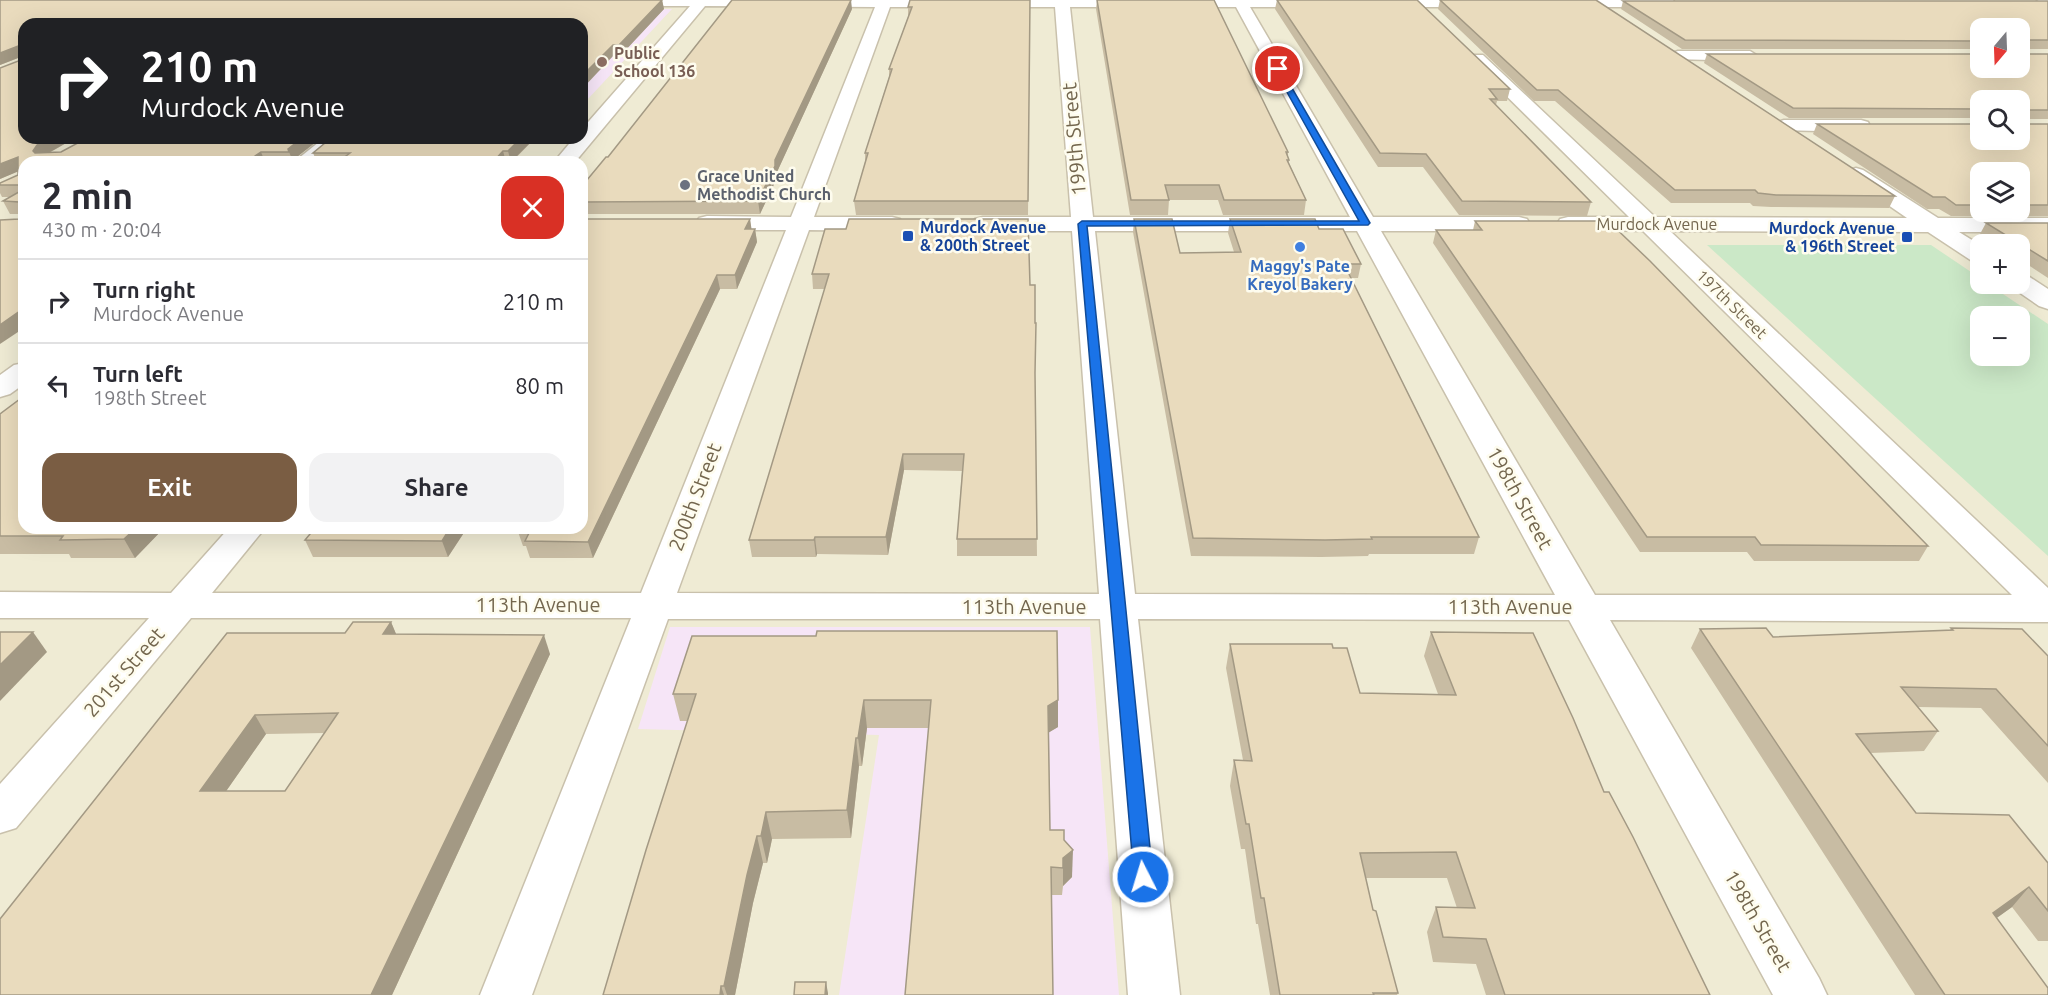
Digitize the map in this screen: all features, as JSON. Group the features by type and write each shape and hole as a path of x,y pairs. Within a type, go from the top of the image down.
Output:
{"street":[{"path":"2044,0 2048,2"},
{"path":"588,134 702,1"},
{"name":"200th Street","path":"506,995 884,1"},
{"name":"199th Street","path":"1062,1 1154,995"},
{"path":"603,2 1240,1 1332,3"},
{"name":"198th Street","path":"1240,1 1801,995"},
{"path":"1365,3 1417,1 1500,3"},
{"name":"197th Street","path":"1417,1 2048,608"},
{"path":"1596,1 1623,20"},
{"path":"1536,3 1596,1 1684,3"},
{"path":"2026,3 2048,2"},
{"path":"1660,44 1707,75"},
{"path":"1678,56 1768,56"},
{"path":"1765,114 1813,145"},
{"path":"1784,126 1874,126"},
{"path":"312,156 329,144"},
{"path":"569,156 579,144"},
{"path":"1842,164 1970,249"},
{"path":"685,224 912,224"},
{"name":"Murdock Avenue","path":"957,224 2048,225"},
{"path":"2030,289 2048,301"},
{"path":"0,388 18,375"},
{"name":"201st Street","path":"0,815 243,534"},
{"name":"113th Avenue","path":"0,605 2048,608"}],"shaded area":[{"path":"0,0 2048,0 2048,995 0,995"},
{"name":"Public School 136","path":"533,9 672,9 588,99 588,18 522,18"},
{"path":"670,627 1090,627 1119,995 839,995 879,735 638,729"}],"green space":[{"path":"1707,245 1931,245 1970,271 1970,294 2003,294 2021,306 1970,306 1970,366 2030,366 2030,312 2048,324 2048,556"}],"building":[{"path":"0,0 662,0 619,45 613,45 588,70 588,18 18,18 18,46 0,53"},
{"path":"732,0 851,0 758,201 588,202 588,179 608,157"},
{"path":"910,0 1030,0 1028,201 854,201 868,153 865,153 892,69 889,69 912,7 908,7"},
{"path":"1097,0 1214,0 1288,152 1286,152 1289,160 1287,160 1306,200 1224,200 1219,185 1165,185 1169,200 1131,200"},
{"path":"1277,0 1417,0 1510,89 1489,89 1497,99 1490,99 1591,202 1462,201 1426,154 1380,153"},
{"path":"1440,0 1596,0 1895,196 1776,195 1758,193 1755,190 1675,190 1558,90 1537,90"},
{"path":"1623,1 2048,1 2048,40 2030,40 2030,18 1970,18 1970,41 1685,40"},
{"path":"1707,54 1970,54 1970,78 2030,78 2030,54 2048,54 2048,110 2030,110 2030,90 1970,90 1970,109 1793,108"},
{"path":"18,61 18,144 39,144 33,151 35,153 61,152 76,144 294,144 288,149 289,152 261,152 255,156 18,156 0,164 0,68"},
{"path":"1817,124 1970,124 1970,150 2030,150 2030,124 2048,124 2048,205 2030,205 2030,162 1970,162 1970,205 1956,205 1945,197 1933,197"},
{"path":"324,144 515,144 498,156 346,156 350,153 313,153"},
{"path":"18,175 18,185 0,185"},
{"path":"18,192 18,202 3,201"},
{"path":"18,219 18,312 0,325 0,220"},
{"path":"588,219 750,219 745,229 755,229 735,275 717,275 588,542 525,541 528,534 588,534"},
{"path":"849,219 1028,219 1030,285 1035,285 1037,539 957,539 964,454 903,454 886,537 749,540 829,274 812,274 825,229 846,229"},
{"path":"1134,219 1172,219 1180,253 1241,252 1230,219 1315,219 1319,229 1343,229 1361,264 1344,264 1479,537 1371,537 1372,539 1325,540 1193,538"},
{"path":"1475,221 1608,221 1650,261 1928,546 1761,545 1755,537 1647,537 1436,230 1482,230"},
{"path":"1986,223 2048,223 2048,261 2030,250 2030,234 2004,234"},
{"path":"18,400 18,534 129,534 124,539 60,540 63,536 0,536 0,414"},
{"path":"310,534 446,534 442,541 305,540"},
{"path":"353,622 391,622 383,634 544,635 371,995 0,995 0,919 227,633 345,633","holes":["338,713 285,791 200,791 255,715"]},
{"path":"1766,628 1773,637 1953,630 1951,628 2022,629 2048,656 2048,746 1996,689 1901,687 1938,731 1856,734 1916,813 2009,815 2048,863 2048,911 2029,887 1993,913 2048,988 2048,995 1945,995 1700,629"},
{"path":"817,631 1057,631 1058,700 1048,706 1050,830 1064,830 1064,840 1073,850 1063,858 1063,868 1051,867 1053,995 905,995 931,700 864,700 858,738 856,738 847,810 766,812 761,836 757,836 747,875 724,986 721,986 720,995 603,995 696,694 673,694 692,636 816,636"},
{"path":"0,632 33,632 0,665"},
{"path":"1431,632 1533,633 1573,718 1604,792 1609,792 1633,837 1710,995 1505,995 1486,939 1443,937 1436,907 1475,908 1456,852 1360,853 1373,910 1376,911 1398,993 1280,995 1264,898 1261,898 1249,824 1246,824 1234,760 1252,761 1230,644 1332,644 1333,648 1347,648 1360,693 1456,695"},
{"path":"795,982 826,982 825,995 794,995"}],"place":[{"name":"Public School 136","path":"602,62"},
{"name":"Grace United Methodist Church","path":"685,185"},
{"name":"Murdock Avenue & 200th Street","path":"908,236"},
{"name":"Murdock Avenue & 196th Street","path":"1907,237"},
{"name":"Maggy's Pate Kreyol Bakery","path":"1300,247"}],"route":[{"path":"1143,877 1082,224 1365,223 1278,69"}]}
